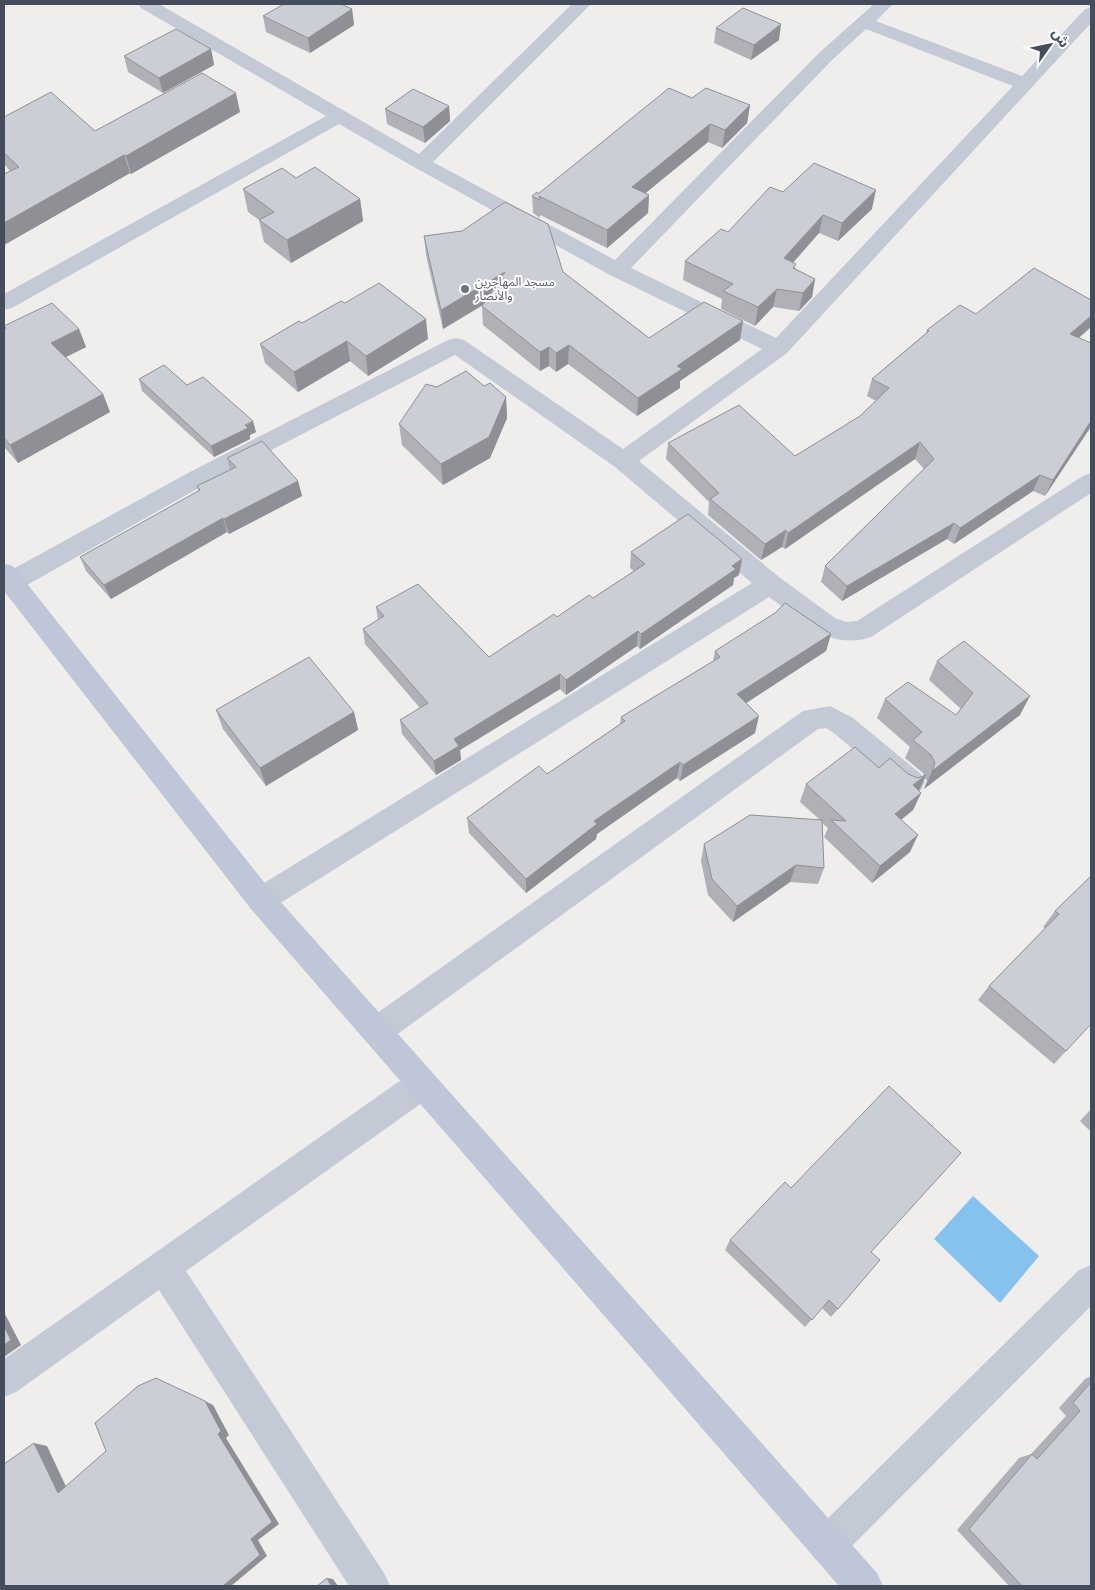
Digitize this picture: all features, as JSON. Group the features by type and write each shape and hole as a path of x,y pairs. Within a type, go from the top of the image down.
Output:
{"street":[{"path":"147,4 421,163 617,270 779,348"},
{"path":"421,163 582,4"},
{"path":"617,270 826,56 884,4"},
{"path":"623,461 779,348 1091,13"},
{"path":"863,22 1025,84"},
{"path":"4,304 341,115"},
{"path":"864,1586 261,900 8,577 456,345 623,461 770,584 826,625 846,632 862,630 1091,484"},
{"path":"261,900 770,584"},
{"path":"377,1031 812,719 830,717 844,726 911,782"},
{"path":"4,1380 422,1084"},
{"path":"164,1267 371,1586"},
{"path":"827,1545 1091,1282"}],"water":[{"path":"973,1196 1039,1256 1000,1303 934,1239"}],"building":[{"path":"284,4 341,4 352,9 308,38 263,16"},
{"path":"743,8 781,24 754,45 716,28"},
{"path":"176,29 211,49 159,78 124,56"},
{"path":"202,73 236,93 4,223 4,174 19,167 4,153 4,117 51,92 95,131"},
{"path":"669,88 692,98 706,88 750,105 725,130 710,124 632,187 649,195 607,230 539,196 540,200 532,196 537,192 538,194"},
{"path":"413,89 449,106 423,127 385,109"},
{"path":"814,163 876,190 842,223 823,215 784,258 796,264 793,268 815,279 803,293 777,289 758,307 723,291 733,284 685,261 721,229 728,232 770,187 783,192"},
{"path":"315,167 360,199 287,240 259,220 274,212 243,189 282,168 296,178"},
{"path":"505,202 548,224 563,272 649,338 704,302 743,321 677,366 682,369 638,398 569,345 556,353 549,347 540,352 482,306 505,272 441,310 424,236 462,231"},
{"path":"1034,268 1091,300 1091,316 1070,334 1091,343 1091,421 1053,480 1040,475 960,528 954,523 847,586 825,566 934,459 920,442 788,533 786,530 765,544 710,499 719,493 668,443 739,405 795,456 860,416 889,388 872,379 929,331 927,330 960,305 976,314"},
{"path":"379,283 426,319 366,356 347,341 294,372 260,344 299,321 302,323 341,301 345,303"},
{"path":"52,303 79,329 51,343 103,394 10,445 4,438 4,329 6,328 4,326"},
{"path":"164,365 187,385 203,377 253,421 245,425 248,428 211,446 139,379"},
{"path":"466,371 484,386 490,383 506,397 489,437 441,464 399,424 426,384 437,387"},
{"path":"262,441 298,481 223,518 104,585 80,557 200,490 197,486 236,467 227,458"},
{"path":"688,514 742,559 732,566 736,569 641,634 638,631 566,680 560,674 454,739 459,746 434,761 400,720 428,703 363,629 384,616 376,607 418,584 489,657 554,614 557,617 589,595 593,598 645,564 631,552"},
{"path":"785,603 831,634 737,694 759,716 683,765 680,762 594,821 597,824 526,879 467,818 539,766 547,774 625,721 621,717 720,657 715,651 775,613"},
{"path":"964,641 1030,696 932,771 935,763 931,755 913,740 922,732 885,699 908,682 956,715 973,693 937,661"},
{"path":"309,657 354,712 260,768 216,710"},
{"path":"855,747 879,768 890,758 908,774 918,778 926,775 913,785 921,793 895,814 918,835 880,866 831,820 846,821 806,784"},
{"path":"750,815 822,820 824,868 796,865 737,906 712,879 704,844"},
{"path":"1091,876 1091,1024 1066,1051 989,986 1059,914 1055,911"},
{"path":"889,1086 961,1153 871,1252 880,1260 838,1309 829,1300 812,1320 730,1240 785,1182 791,1188"},
{"path":"4,1326 11,1340 4,1345"},
{"path":"156,1378 205,1401 221,1431 218,1434 272,1522 251,1539 260,1555 223,1586 4,1586 4,1464 34,1443 58,1493 106,1451 95,1423 138,1386"},
{"path":"1091,1382 1091,1586 1022,1586 969,1529 1032,1454 1037,1459 1080,1411 1073,1403"},
{"path":"327,1578 331,1586 317,1586"}],"place":[{"name":"مسجد المهاجرين والأنصار","path":"465,289"}]}
